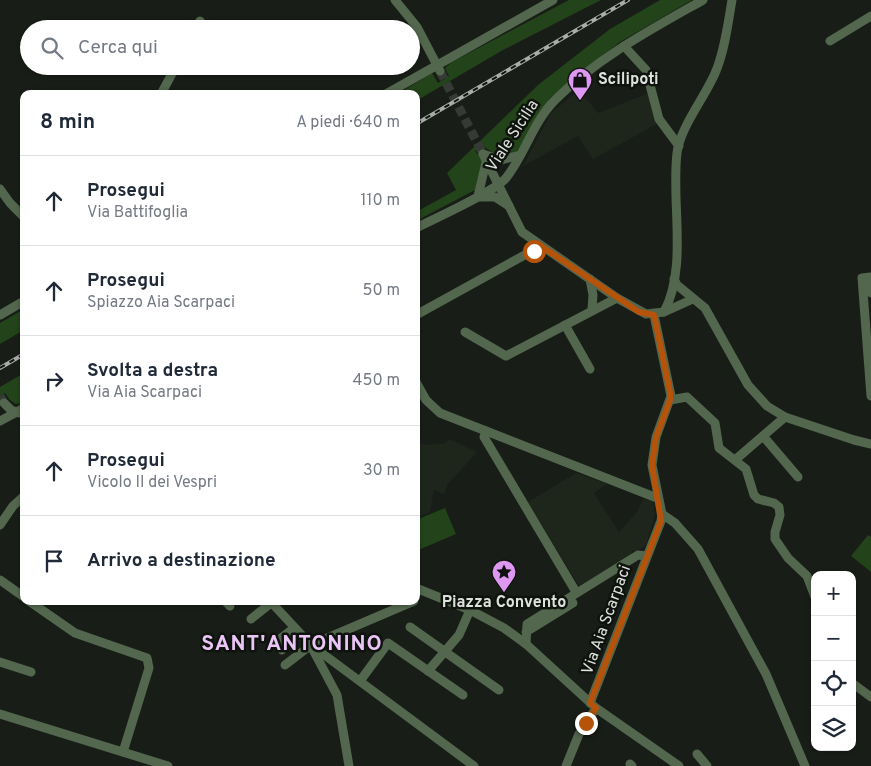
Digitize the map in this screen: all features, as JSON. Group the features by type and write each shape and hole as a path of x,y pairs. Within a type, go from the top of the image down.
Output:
{"street":[{"path":"395,0 412,20"},
{"path":"394,90 438,68 553,0"},
{"name":"Viale Sicilia","path":"420,226 499,184 513,168 546,111 555,100 624,46 703,0"},
{"path":"664,312 668,304 674,279 679,146 717,70 732,0"},
{"path":"830,41 871,16"},
{"path":"420,31 438,68"},
{"path":"624,46 646,70 659,119 679,146"},
{"path":"163,90 171,75"},
{"path":"484,158 501,160 520,155"},
{"path":"484,158 522,232 617,298 639,312 654,315 692,299"},
{"path":"484,158 477,197 496,198 508,203"},
{"path":"508,203 507,191 513,168"},
{"path":"0,188 10,203 20,213"},
{"path":"420,313 541,246"},
{"path":"866,278 871,293"},
{"path":"866,278 871,396"},
{"path":"590,279 593,295 592,309"},
{"path":"674,279 677,285 692,299 703,305 751,389 767,406 785,417 871,444"},
{"path":"465,332 506,356 592,309 617,298"},
{"path":"0,315 20,303"},
{"path":"654,315 670,400 658,429 653,456 652,471 662,514 675,523 698,549 766,674 805,766"},
{"path":"565,325 590,370"},
{"path":"420,388 432,408 440,413 658,498"},
{"path":"670,400 683,396 690,399 715,423 721,451 746,469 754,495 758,499 774,503 779,508 780,515 774,532 776,539 788,558 810,580 811,583"},
{"path":"4,403 10,410 20,412"},
{"path":"0,421 20,413"},
{"path":"735,460 785,417"},
{"path":"486,431 484,437 576,592"},
{"path":"763,436 798,476"},
{"path":"0,525 13,506 20,500"},
{"name":"Via Aia Scarpaci","path":"566,766 593,705 662,514"},
{"path":"526,644 527,624 576,592 638,556 646,556"},
{"path":"0,580 20,594"},
{"path":"420,588 470,610 504,628 526,644 593,705 679,766"},
{"path":"420,599 431,594"},
{"path":"526,632 574,603"},
{"path":"35,605 75,633 148,658 149,668 123,752"},
{"path":"252,619 267,605"},
{"path":"273,605 311,645 474,766"},
{"path":"286,665 311,645 406,605"},
{"path":"428,671 459,634 470,610"},
{"path":"410,627 499,690"},
{"path":"282,650 276,642 294,628"},
{"path":"360,681 388,643 462,695"},
{"path":"311,645 337,695 349,766"},
{"path":"0,662 31,672"},
{"path":"856,686 871,697"},
{"path":"0,714 168,766"},
{"path":"697,754 707,766"}],"shaded area":[{"name":"Scilipoti","path":"579,90 598,113 649,93 657,124 593,159 578,136 523,166 551,113"},
{"path":"449,439 477,452 447,485 444,494 434,490 430,512 420,516 420,443 426,445 446,443"},
{"path":"576,473 607,484 594,493 619,532 637,512 643,499 653,501 655,514 646,545 635,552 634,550 631,551 632,554 579,586 528,502"}],"green space":[{"path":"569,0 601,0 503,50 420,99 420,90 404,90 432,73 438,83 449,76 445,68 452,62"},
{"path":"660,0 692,0 620,42 550,98 518,150 508,155 499,155 482,145 475,151 482,160 475,190 420,219 420,210 456,190 447,173 538,85 610,29"},
{"path":"20,311 20,332 0,344 0,323"},
{"path":"20,375 20,403 16,404 10,400 5,393 0,396 0,387"},
{"path":"445,508 456,534 420,549 420,518"},
{"path":"868,535 871,537 871,572 851,556"}],"tunnel":[{"path":"440,71 483,154"},
{"path":"0,396 4,403"}],"railway":[{"path":"420,122 628,0"},
{"path":"0,368 20,356"}],"place":[{"name":"Scilipoti","path":"580,101"},
{"name":"Piazza Convento","path":"504,593"}],"district":[{"name":"SANT'ANTONINO","path":"292,644"}],"route":[{"path":"534,251 541,246 639,312 654,315 670,392 670,400 656,437 652,465 653,480 662,514 661,521 590,703 596,708 586,723"}]}
